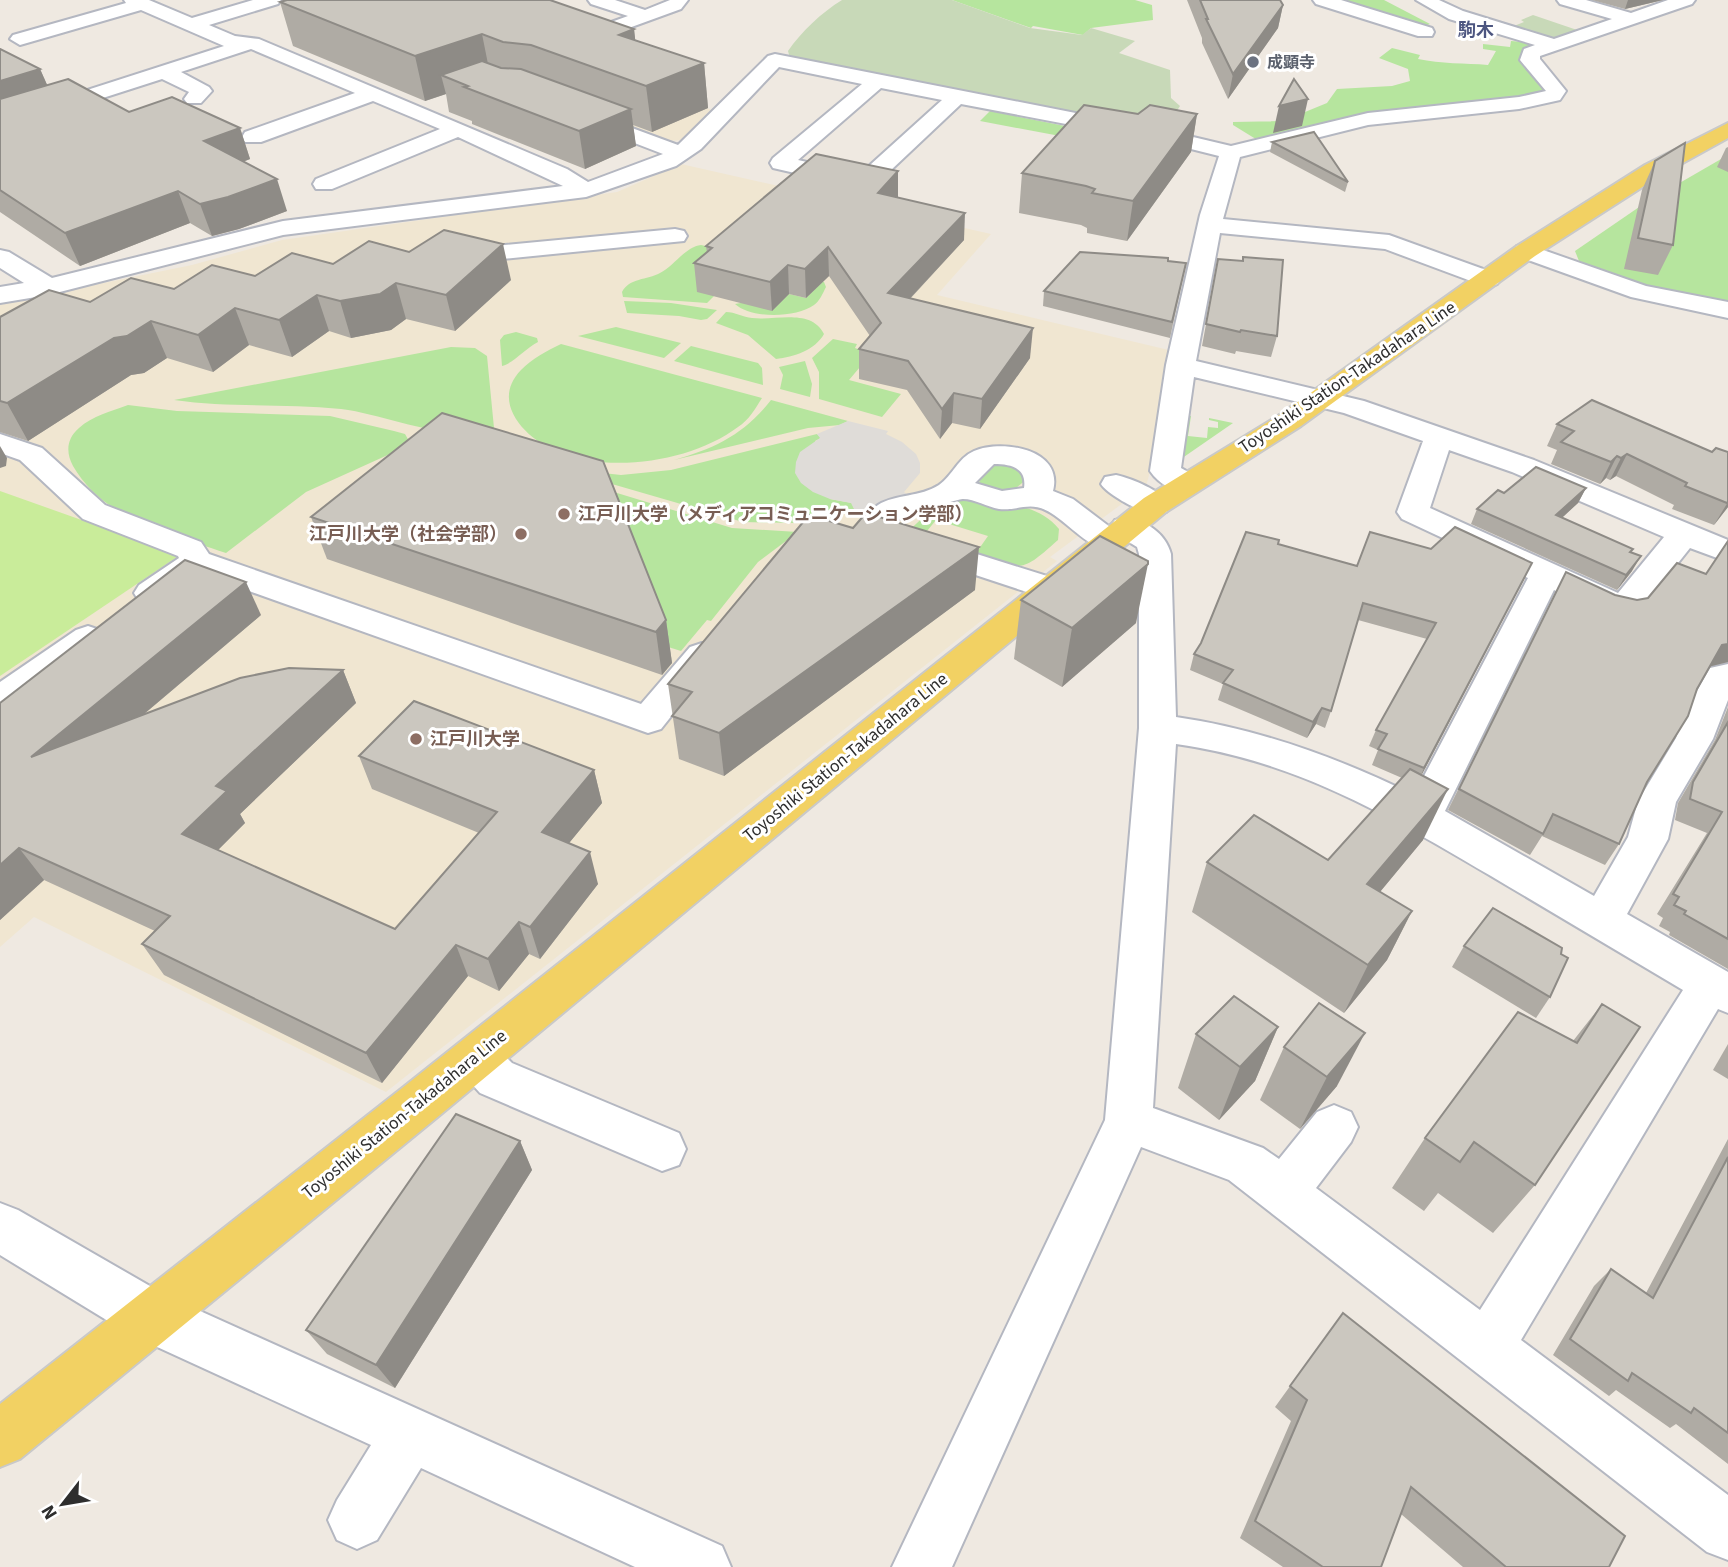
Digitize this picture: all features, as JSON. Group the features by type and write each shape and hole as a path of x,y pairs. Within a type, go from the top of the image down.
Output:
{"main road":[{"name":"Toyoshiki Station-Takadahara Line","path":"0,1439 476,1057 1130,524 1186,484 1323,398 1527,251 1643,176 1728,129"}],"street":[{"path":"190,25 272,0"},
{"path":"597,0 646,16"},
{"path":"582,39 675,5 679,0"},
{"path":"1322,0 1419,34 1480,23"},
{"path":"1425,0 1456,15 1554,45"},
{"path":"1566,0 1632,19"},
{"path":"0,295 48,287 283,229 586,190 668,161 680,153 693,144 775,60 1172,138 1231,153 1368,119 1519,103 1553,96 1556,91 1530,60 1531,53 1686,0"},
{"path":"20,39 138,2 232,43 252,43 420,113 559,174 586,190"},
{"path":"0,125 276,35"},
{"path":"164,72 202,91 194,99"},
{"path":"877,81 781,163 865,182 957,97"},
{"path":"253,137 372,94"},
{"path":"420,113 443,104"},
{"path":"568,111 680,153"},
{"path":"324,184 457,130"},
{"path":"1186,484 1165,471 1180,365 1220,182 1231,153"},
{"path":"1210,225 1389,242 1488,279"},
{"path":"434,258 676,236"},
{"path":"1527,251 1640,292 1728,310"},
{"path":"0,257 48,287"},
{"path":"1180,365 1323,398 1439,437 1523,466 1728,552"},
{"path":"1439,437 1413,512 1623,609 1684,534"},
{"path":"0,443 31,454 94,512 190,549 197,561 648,720 718,636"},
{"path":"1037,495 1040,477 1036,468 1023,460 994,454 977,461 946,494 888,512 860,530 1051,589"},
{"path":"1116,484 1130,524"},
{"path":"922,1567 1129,1121 1158,728 1155,554 1152,542 1130,524 1062,506 1037,495 1001,499 956,486"},
{"path":"0,697 197,561"},
{"path":"1422,817 1546,574"},
{"path":"1602,920 1648,839 1657,802 1694,739 1703,712 1723,677 1728,676"},
{"path":"1158,728 1228,738 1344,777 1422,817 1719,989 1487,1347"},
{"path":"476,1057 496,1078 663,1149"},
{"path":"1129,1121 1246,1164 1728,1531"},
{"path":"1283,1192 1334,1127"},
{"path":"0,1227 150,1316 693,1565"},
{"path":"357,1520 409,1435"}],"shaded area":[{"path":"681,97 714,111 683,140 668,141 623,124"},
{"name":"江戸川大学","path":"681,164 991,234 937,295 1173,351 1161,432 1146,486 1050,557 1057,561 386,1092 34,917 0,947 0,304 192,265 282,240 617,192"},
{"path":"848,421 888,431 886,434 902,442 916,454 920,473 904,492 911,498 855,511 851,503 830,499 801,483 795,473 800,452 820,438 817,434"}],"green space":[{"path":"842,0 952,0 1030,28 1082,35 1091,28 1135,41 1119,53 1170,70 1171,98 1180,106 1163,132 790,58 788,51 799,36"},
{"path":"952,0 1135,0 1152,5 1153,20 1091,28 1083,35 1033,26 1031,28"},
{"path":"1330,0 1384,0 1430,24 1419,28"},
{"path":"1533,15 1580,31 1556,40 1509,28"},
{"path":"1511,41 1533,43 1536,47 1523,52 1519,59 1549,93 1259,141 1233,125 1233,122 1283,121 1327,103 1337,89 1392,86 1410,81 1408,69 1379,58 1392,48 1420,55 1418,59 1427,61 1488,65 1496,51 1483,49 1483,44 1510,47"},
{"path":"990,111 1090,131 1124,148 980,121"},
{"path":"1728,155 1728,303 1640,285 1579,261 1575,251 1645,203"},
{"path":"701,245 756,257 824,282 826,287 814,305 796,312 774,315 752,312 735,304 789,294 806,298 818,286 714,296 707,303 623,297 622,292 629,284 660,273 690,249"},
{"path":"624,301 671,303 717,310 707,319 701,320 627,313"},
{"path":"726,312 752,318 802,318 818,326 824,334 803,352 776,359 748,335 716,323"},
{"path":"616,327 681,343 664,358 578,336"},
{"path":"516,332 537,338 538,342 502,366 500,340 504,335"},
{"path":"833,339 857,344 855,348 871,354 849,380 901,394 882,417 819,399 819,372 812,358"},
{"path":"561,344 762,398 742,424 720,439 675,456 626,463 579,459 558,452 535,439 516,419 510,407 512,383 521,370"},
{"path":"691,346 758,363 762,368 763,385 674,361"},
{"path":"451,347 475,348 487,356 494,428 456,432 341,409 174,400"},
{"path":"805,361 812,384 810,397 780,389 783,375 779,367"},
{"path":"771,400 848,421 840,425 808,428 674,460 728,439 750,422"},
{"path":"128,405 177,411 330,416 405,434 409,441 401,449 306,492 226,553 140,523 102,500 73,466 68,446 75,432 96,417"},
{"path":"1186,416 1191,416 1188,436 1207,438 1208,427 1218,428 1218,422 1209,418 1233,423 1178,461"},
{"path":"817,434 821,438 815,441 830,499 852,503 855,511 796,523 743,522 574,473 576,470 621,475 671,470"},
{"path":"996,462 1016,463 1027,479 1010,493 985,490 979,484 980,479"},
{"path":"558,475 732,528 798,532 758,562 711,621 707,620 681,651 665,646"},
{"path":"0,491 180,555 0,676"},
{"path":"973,499 1020,506 1041,514 1059,529 1058,540 1035,559 1020,566 976,553 988,536 936,520 923,536 908,532 937,509"}],"building":[{"path":"550,0 634,29 619,35 704,63 646,86 531,45 503,42 482,34 415,56 280,2"},
{"path":"1200,0 1280,0 1283,5 1233,74 1206,19"},
{"path":"0,49 40,69 0,81"},
{"path":"482,61 501,68 521,69 631,109 579,131 464,87 468,86 441,75"},
{"path":"68,79 129,112 172,97 240,128 204,141 277,179 200,204 178,191 65,233 0,190 0,99"},
{"path":"1294,79 1308,99 1279,106"},
{"path":"1084,105 1138,114 1150,105 1197,114 1133,201 1092,193 1095,189 1086,186 1022,173"},
{"path":"1314,132 1348,182 1272,142"},
{"path":"1685,143 1673,245 1638,238 1655,161"},
{"path":"816,154 898,171 878,193 965,213 888,293 1033,328 982,399 954,393 942,409 908,361 859,349 881,323 828,247 805,269 788,265 770,282 694,263 712,248 706,246"},
{"path":"444,230 503,244 446,295 396,283 380,294 340,301 317,295 279,320 235,308 198,335 151,321 127,336 114,338 7,403 0,401 0,317 49,290 90,302 131,278 174,289 212,265 255,276 292,253 333,264 369,241 409,252"},
{"path":"1080,252 1168,258 1168,261 1186,263 1172,322 1044,291"},
{"path":"1243,257 1283,260 1277,336 1240,332 1206,324 1218,259 1243,261"},
{"path":"1592,400 1712,452 1716,448 1728,452 1728,502 1685,486 1687,483 1627,454 1621,458 1617,456 1611,462 1561,442 1574,431 1557,424"},
{"path":"442,413 603,461 666,620 656,632 311,517"},
{"path":"1536,467 1586,488 1556,515 1633,549 1630,552 1641,556 1626,575 1477,509 1498,490 1504,493"},
{"path":"866,513 979,547 719,733 672,716 692,692 668,684 809,515 853,528"},
{"path":"1455,527 1532,563 1424,768 1378,749 1387,734 1376,730 1436,623 1363,603 1331,711 1322,708 1313,722 1223,683 1233,670 1194,654 1201,643 1246,532 1279,540 1278,544 1357,566 1370,532 1431,549"},
{"path":"1100,536 1148,561 1148,564 1072,628 1021,600"},
{"path":"1728,541 1728,644 1722,645 1697,689 1688,716 1647,782 1619,844 1553,814 1543,834 1459,789 1566,572 1615,595 1637,600 1648,598 1677,563 1706,574"},
{"path":"185,560 246,582 31,757 240,678 289,668 343,670 216,786 227,791 182,834 395,929 497,812 359,756 414,701 594,770 542,832 590,852 530,927 519,922 488,959 456,945 366,1053 142,944 170,916 19,848 0,865 0,703"},
{"path":"1728,722 1728,939 1684,914 1686,911 1674,905 1679,897 1673,894 1722,812 1690,799 1693,782"},
{"path":"1410,769 1448,789 1367,884 1412,911 1368,965 1207,862 1254,815 1328,860"},
{"path":"1493,908 1562,948 1561,954 1568,958 1550,997 1464,946"},
{"path":"1234,996 1278,1027 1240,1067 1196,1034"},
{"path":"1319,1003 1365,1033 1327,1077 1284,1047"},
{"path":"1602,1004 1640,1027 1535,1185 1474,1142 1460,1162 1425,1138 1518,1012 1577,1043"},
{"path":"456,1114 520,1141 376,1365 306,1330"},
{"path":"1728,1157 1728,1433 1694,1408 1691,1413 1632,1373 1628,1381 1570,1339 1611,1269 1653,1298"},
{"path":"1343,1313 1625,1536 1609,1567 1506,1567 1411,1487 1381,1567 1323,1567 1255,1521 1307,1400 1290,1386"}],"place":[{"name":"成顕寺","path":"1253,62"},
{"name":"江戸川大学（メディアコミュニケーション学部）","path":"564,514"},
{"name":"江戸川大学（社会学部）","path":"521,534"},
{"name":"江戸川大学","path":"416,739"}],"district":[{"name":"駒木","path":"1476,30"}]}
